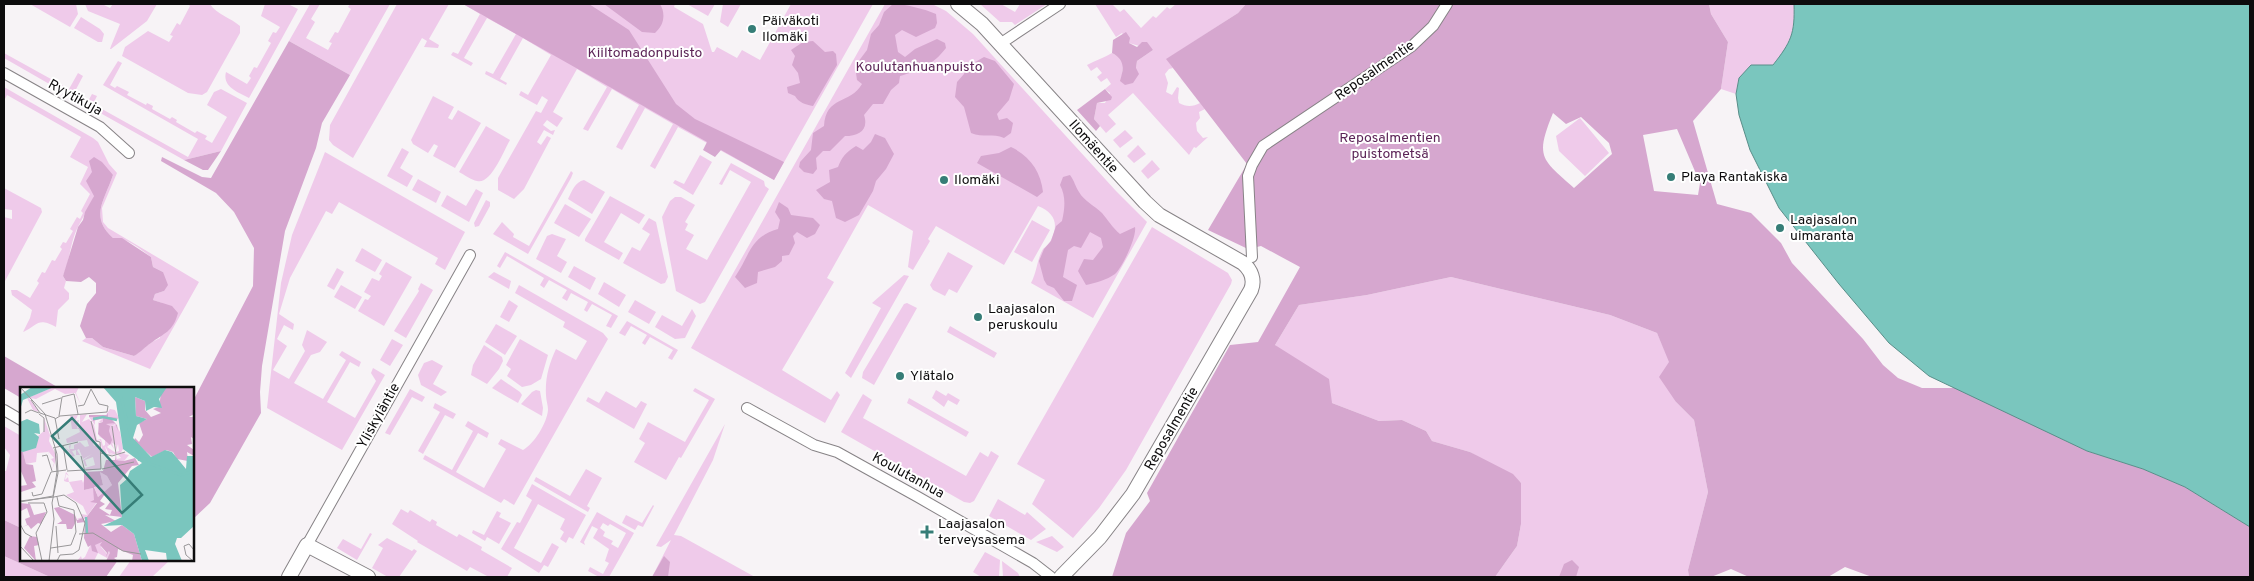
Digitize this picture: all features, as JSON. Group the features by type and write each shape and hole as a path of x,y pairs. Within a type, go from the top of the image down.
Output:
{"street":[{"name":"Ilomäentie","path":"958,4 982,24 1145,202 1159,214 1250,262"},
{"path":"1000,44 1060,4"},
{"name":"Reposalmentie","path":"1061,577 1112,524 1147,472 1252,290 1248,176 1263,146 1412,46 1433,26 1446,4"},
{"name":"Ryytikuja","path":"4,73 100,127 129,152"},
{"name":"Yliskyläntie","path":"289,577 470,255"},
{"name":"Koulutanhua","path":"747,408 814,445 837,452 918,496 1033,563 1051,577"},
{"path":"4,410 20,419"},
{"path":"307,545 368,577"}],"green space":[{"path":"30,4 76,4 78,14 70,27"},
{"path":"85,4 102,4 110,8 113,4 157,4 147,21 110,49 120,24 88,11"},
{"path":"188,4 210,4 216,11 240,26 240,33 207,92 202,95 188,93 122,56 125,47 148,31 169,42 173,36 170,35 177,23 180,25 190,6"},
{"path":"265,4 288,4 298,9 249,98 232,88 226,82 225,77 226,72 247,84 254,67 257,68 271,43 268,41 273,32 276,33 280,27 261,16"},
{"path":"310,4 320,4 311,19 315,22 306,38 328,50 332,43 329,42 335,32 338,33 351,9 348,7 350,4 390,4 350,75 289,41"},
{"path":"397,4 449,4 429,39 439,45 438,48 424,47 427,41 422,38 353,158 333,145 329,140 330,125"},
{"path":"463,4 675,4 674,7 703,24 712,52 717,47 737,58 742,50 760,60 791,4 873,4 774,180 678,127 655,169 650,166 673,124 645,108 622,150 616,147 639,105 612,89 588,131 583,129 607,87 577,69 553,112 563,118 557,127 547,120 543,125 551,131 555,130 553,135 544,130 537,142 541,145 547,136 551,138 524,189 514,199 498,190 498,178 536,111 541,113 548,100 542,96 537,105 519,95 521,91 528,95 551,55 523,38 500,79 507,83 506,85 485,74 486,71 493,74 516,34 487,18 464,58 473,63 471,66 451,55 453,52 458,54 480,14"},
{"path":"463,4 589,4 629,30 676,104 695,119 784,162 774,180 721,150 715,157 703,150 707,142"},
{"path":"604,4 660,4 663,12 662,23 655,33 642,32"},
{"name":"Kiiltomadonpuisto","path":"687,4 715,4 708,16"},
{"path":"723,4 741,4 728,27 720,22"},
{"name":"Koulutanhuanpuisto","path":"885,4 932,4 946,11 973,34 1116,191 1147,222 1093,318 1031,283 1041,253 1050,241 1055,229 1052,216 1044,209 1038,206 1004,265 936,226 928,239 930,241 913,270 908,267 913,231 868,205 827,278 834,282 782,370 831,400 837,391 840,395 825,423 691,348"},
{"path":"893,4 915,7 936,14 937,23 935,28 916,37 902,30 895,35 898,52 905,57 915,49 937,39 945,43 946,48 926,66 900,76 899,83 891,90 883,104 873,104 864,115 865,125 862,131 855,135 845,136 830,151 823,151 816,158 817,169 813,174 804,172 799,167 800,162 811,150 813,133 824,126 829,109 857,91 862,84 857,80 855,66 867,50 871,34 879,25 884,12"},
{"path":"980,4 1001,4 1015,12 1020,4 1047,4 1015,25 1012,22 1000,22"},
{"path":"1095,4 1112,4 1120,12 1124,9 1141,28 1153,16 1156,18 1167,7 1170,9 1176,4 1246,4 1238,13 1167,59 1173,68 1169,69 1165,74 1168,83 1166,92 1172,95 1177,87 1179,88 1179,103 1190,106 1200,103 1205,109 1199,112 1200,118 1196,123 1197,131 1203,138 1208,137 1196,148 1194,147 1189,155 1133,93 1108,115 1116,124 1106,133 1094,119 1097,103 1105,103 1110,93 1105,89 1111,84 1107,78 1101,82 1097,77 1102,73 1097,67 1091,71 1087,65 1112,53 1121,58 1123,65 1122,74 1136,68 1137,61 1153,50 1129,43 1122,33 1116,37"},
{"name":"Reposalmentien puistometsä","path":"1246,4 1709,4 1711,14 1728,42 1721,89 1693,121 1717,204 1751,213 1781,243 1792,263 1863,339 1883,365 1898,378 1922,388 1957,388 2087,451 2143,469 2185,487 2250,527 2250,577 1872,577 1845,567 1828,577 1749,577 1731,569 1711,577 1689,577 1688,570 1708,492 1694,420 1676,402 1659,377 1669,362 1657,333 1610,315 1451,277 1367,295 1299,305 1275,345 1329,379 1332,403 1379,421 1402,420 1426,431 1432,441 1470,452 1513,474 1521,483 1521,524 1517,546 1495,577 1112,577 1126,533 1150,501 1147,493 1230,345 1258,342 1300,267 1261,246 1248,249 1208,230 1247,164 1166,59 1238,13","holes":["1553,113 1566,124 1581,117 1609,143 1612,154 1574,188 1554,170 1544,156 1544,139","1677,129 1700,183 1698,195 1654,191 1643,135"]},
{"path":"1709,4 1794,4 1793,29 1784,52 1769,67 1739,78 1736,94 1721,89 1728,42 1711,14"},
{"path":"81,17 100,29 104,34 102,42 98,42 74,28"},
{"path":"1126,32 1130,38 1129,43 1137,47 1142,42 1147,42 1153,50 1137,61 1136,68 1139,74 1133,83 1125,85 1120,81 1123,68 1121,62 1112,53 1113,40"},
{"path":"289,41 350,75 322,123 316,148 285,231 262,366 261,413 210,503 194,518 194,399 253,286 254,248 234,212 216,193 161,161 162,157 202,177 211,178"},
{"path":"813,41 825,52 833,51 836,54 837,65 813,106 802,103 795,96 788,93 787,87 800,83 798,73 792,65 795,56 791,50 803,42"},
{"path":"4,53 69,89 78,73 83,76 72,97 4,58"},
{"path":"984,57 995,61 1014,84 1009,100 997,114 999,120 1007,118 1013,123 1011,133 1004,138 971,133 964,107 955,97 957,82 964,74 965,68"},
{"path":"118,61 122,63 110,85 129,92 127,95 146,105 147,103 153,106 152,109 170,119 172,117 177,120 176,122 195,133 197,131 207,136 205,139 212,143 227,117 207,105 214,92 221,89 247,103 221,151 184,160 86,105 92,94 97,96 93,104 188,157 198,139 103,85"},
{"path":"4,87 98,142 109,164 117,173 102,208 103,222 108,228 199,282 150,369 82,341 86,338 92,338 103,347 134,356 160,338 162,303 153,300 155,294 164,291 163,272 153,267 151,257 138,247 123,239 113,238 102,222 101,208 113,175 92,172 94,196 73,239 63,276 66,281 64,288 69,293 69,299 58,310 56,327 41,322 23,332 32,310 12,295 11,290 17,290 30,298 39,283 37,281 42,272 45,273 52,260 55,261 62,249 60,247 63,242 66,243 73,231 70,229 77,217 80,219 83,213 81,211 90,194 80,184 88,167 70,157 81,137 7,95 4,101"},
{"path":"1105,89 1112,97 1111,100 1097,103 1094,119 1100,126 1096,131 1077,110"},
{"path":"433,96 454,107 448,118 452,120 458,110 481,123 455,168 433,156 438,146 434,144 428,153 413,144 411,140"},
{"path":"1580,118 1609,153 1585,176 1559,151 1556,136"},
{"path":"486,126 510,140 492,172 482,181 477,181 459,172"},
{"path":"1125,130 1133,138 1120,148 1113,140"},
{"path":"875,134 885,138 894,154 886,169 876,181 873,191 859,215 845,222 836,218 832,201 824,199 816,190 830,182 829,170 838,167 847,153 856,146 863,150 871,142"},
{"path":"1138,145 1146,154 1134,163 1127,156"},
{"path":"1011,147 1024,155 1037,171 1043,192 1037,197 977,163 981,156 999,153"},
{"path":"402,148 409,152 400,168 413,176 407,187 387,176"},
{"path":"221,151 208,170 203,170 184,160"},
{"path":"325,152 465,232 445,270 435,264 438,258 339,202 332,214 326,211 290,278 279,314 294,324 293,330 284,325 277,339 287,346 273,370 289,379 305,351 302,345 307,330 327,342 320,352 311,355 294,383 323,399 346,360 339,355 342,351 361,362 359,367 350,362 327,402 355,418 376,381 371,373 373,368 385,375 342,450 267,408 281,283 292,235"},
{"path":"700,155 712,162 693,195 673,183 675,180 684,184"},
{"path":"94,157 102,162 113,175 103,200 100,215 106,230 113,238 122,238 151,257 153,267 163,272 168,285 164,291 155,294 153,300 172,306 178,313 168,331 134,356 103,347 92,338 86,338 80,326 87,304 96,293 96,283 89,277 81,282 66,281 63,276 78,227 94,196 86,181 92,172 89,161"},
{"path":"1152,160 1160,169 1148,179 1141,171"},
{"path":"731,163 764,181 765,186 769,189 705,302 700,304 676,291 662,217 670,201 675,197 681,197 695,205 685,222 688,224 685,230 694,235 686,249 707,260 751,182 730,170 722,185 719,184"},
{"path":"571,171 573,173 571,178 528,254 493,234 502,222 514,234 513,237 529,246"},
{"path":"1070,175 1081,195 1102,213 1120,234 1135,227 1135,232 1128,252 1118,271 1101,281 1086,285 1078,271 1084,259 1093,260 1103,247 1101,238 1090,232 1081,248 1074,246 1068,250 1063,277 1077,285 1072,301 1064,301 1054,288 1047,285 1039,261 1044,249 1051,241 1056,226 1062,221 1064,202 1060,185 1063,177"},
{"path":"418,179 441,192 436,203 412,190"},
{"path":"584,180 605,192 592,214 568,199 576,185"},
{"path":"4,188 41,208 42,212 4,283 4,217 12,219 12,210 4,209"},
{"path":"476,189 483,193 469,222 441,206 447,195 466,206"},
{"path":"610,196 645,215 639,224 621,213 604,242 623,253 619,260 585,241"},
{"path":"486,200 490,202 490,206 479,226 475,227 474,223"},
{"path":"779,202 788,208 791,215 813,218 820,225 815,234 807,238 797,232 793,236 795,243 789,255 782,256 782,261 775,267 758,272 757,283 745,288 735,277 756,242 769,232 778,229 780,220 775,212"},
{"path":"565,204 591,219 579,237 554,223"},
{"path":"649,218 656,222 668,277 665,283 661,284 623,263 632,247 640,251 650,234 642,229"},
{"path":"1032,220 1050,230 1032,262 1014,252"},
{"path":"1152,227 1228,273 1232,280 1231,284 1126,470 1099,508 1073,538 1032,504 1045,480 1017,464"},
{"path":"552,234 566,239 557,256 567,262 561,273 536,259 547,236"},
{"path":"362,248 382,260 375,272 355,261"},
{"path":"505,252 618,316 611,328 606,326 612,315 592,304 587,312 584,310 588,302 571,293 567,301 562,298 567,290 549,280 544,288 540,285 544,278 507,256 500,268 497,266"},
{"path":"948,252 973,266 957,293 949,289 945,296 933,290 930,285"},
{"path":"386,262 412,277 384,326 358,311 365,299 368,300 371,296 364,292 372,278 379,281 382,276 379,274"},
{"path":"574,266 596,278 590,290 568,277"},
{"path":"337,268 344,272 334,290 327,286"},
{"path":"494,272 511,281 509,289 488,277"},
{"path":"904,275 909,276 851,378 845,373 881,308 872,303"},
{"path":"1451,277 1610,315 1657,333 1670,362 1676,402 1694,420 1708,492 1688,570 1689,577 1495,577 1517,546 1521,524 1521,483 1470,452 1432,441 1426,431 1402,420 1379,421 1332,403 1275,345 1299,305 1367,295"},
{"path":"604,282 626,295 619,307 598,294"},
{"path":"421,283 433,290 406,338 394,331 419,291"},
{"path":"341,285 362,297 355,309 334,297"},
{"path":"519,285 603,333 608,339 514,505 504,499 501,503 423,459 425,455 452,470 473,431 465,426 468,421 489,433 487,438 478,433 456,472 484,488 506,449 498,444 501,439 523,450 543,427 548,410 546,395 547,377 556,349 576,360 587,341 563,327 565,322 515,293"},
{"path":"509,300 518,306 509,322 500,317"},
{"path":"635,300 656,312 649,324 628,312"},
{"path":"907,303 917,308 874,385 862,378 863,372 904,304"},
{"path":"692,309 696,316 685,338 675,339 655,327 662,315 682,326"},
{"path":"627,321 678,350 672,360 668,358 673,350 650,337 645,345 642,343 647,335 631,326 625,336 619,333"},
{"path":"496,324 517,336 505,355 485,342"},
{"path":"950,326 997,353 994,358 947,332"},
{"path":"392,339 403,345 390,366 380,360"},
{"path":"520,339 548,355 541,379 531,385 522,387 507,376 511,369 506,365"},
{"path":"484,345 502,357 503,361 487,384 471,375 473,365"},
{"path":"4,356 57,387 20,387 20,397 4,388"},
{"path":"432,360 443,366 433,384 447,392 441,396 421,385 418,375 424,363"},
{"path":"501,379 520,392 522,395 518,403 492,388"},
{"path":"695,388 715,399 666,480 634,462 645,443 639,439 648,422 685,442 709,400 693,391"},
{"path":"410,389 425,397 422,402 412,397 390,435 385,433"},
{"path":"536,390 540,391 543,408 542,416 521,404"},
{"path":"936,390 946,396 948,393 960,400 957,405 948,400 944,407 932,398"},
{"path":"606,391 636,408 641,401 647,404 634,429 586,401 588,397 599,403"},
{"path":"863,394 872,400 863,418 966,476 980,452 988,457 991,451 999,456 974,501 970,503 964,502 841,432"},
{"path":"909,398 969,432 966,437 907,403"},
{"path":"435,403 456,414 453,419 445,415 423,454 418,451 440,412 433,408"},
{"path":"725,424 713,460 674,535 681,536 755,577 652,577 671,540 661,547 656,546"},
{"path":"4,426 20,435 20,528 4,520 4,471 6,471 10,455 4,447"},
{"path":"586,469 602,478 587,506 590,508 588,512 534,481 536,477 570,496"},
{"path":"532,484 586,515 573,539 569,537 566,543 560,539 564,532 560,529 565,519 538,504 514,548 541,563 552,543 559,547 548,567 544,565 539,573 501,549 517,522 520,523 532,500 526,496"},
{"path":"998,499 1025,515 1027,512 1046,529 1031,540 989,516"},
{"path":"653,505 643,527 638,525 635,530 622,523 626,515 642,523"},
{"path":"401,509 408,513 410,510 430,522 432,519 437,522 436,525 457,537 459,534 482,547 481,550 512,568 507,577 489,577 470,567 467,571 417,542 392,524"},
{"path":"497,511 501,513 499,517 511,523 499,544 487,537 485,541 472,533 473,530 484,535"},
{"path":"597,512 634,533 609,577 599,577 588,571 590,567 603,574 609,563 605,561 609,549 593,538 598,529 592,526 584,542 585,545 580,542","holes":["603,523 608,526 610,524 626,533 618,548 611,544 613,541 603,536 605,532 600,528"]},
{"path":"4,520 20,528 20,561 117,561 106,577 50,577 4,556"},
{"path":"370,533 372,534 357,560 337,548 343,539 361,549"},
{"path":"1052,536 1064,547 1057,552 1036,542"},
{"path":"387,538 412,551 414,549 417,551 399,577 388,577 372,568 383,548 378,545"},
{"path":"985,552 1000,560 999,577 981,577 973,572"},
{"path":"4,556 50,577 4,577"},
{"path":"664,556 670,562 668,577 652,577"},
{"path":"1572,560 1579,567 1576,577 1559,577 1564,564"},
{"path":"130,561 169,561 152,577 119,577"},
{"path":"1002,561 1018,573 1020,577 1003,577"}],"water":[{"path":"1794,4 2250,4 2250,527 2185,487 2143,469 2087,451 1929,376 1889,343 1779,208 1750,150 1739,115 1736,94 1739,78 1751,65 1773,65 1779,57 1788,44 1793,30"}],"place":[{"name":"Päiväkoti Ilomäki","path":"752,29"},
{"name":"Playa Rantakiska","path":"1671,177"},
{"name":"Ilomäki","path":"944,180"},
{"name":"Laajasalon uimaranta","path":"1780,228"},
{"name":"Laajasalon peruskoulu","path":"978,317"},
{"name":"Ylätalo","path":"900,376"},
{"name":"Laajasalon terveysasema","path":"927,532"}]}
